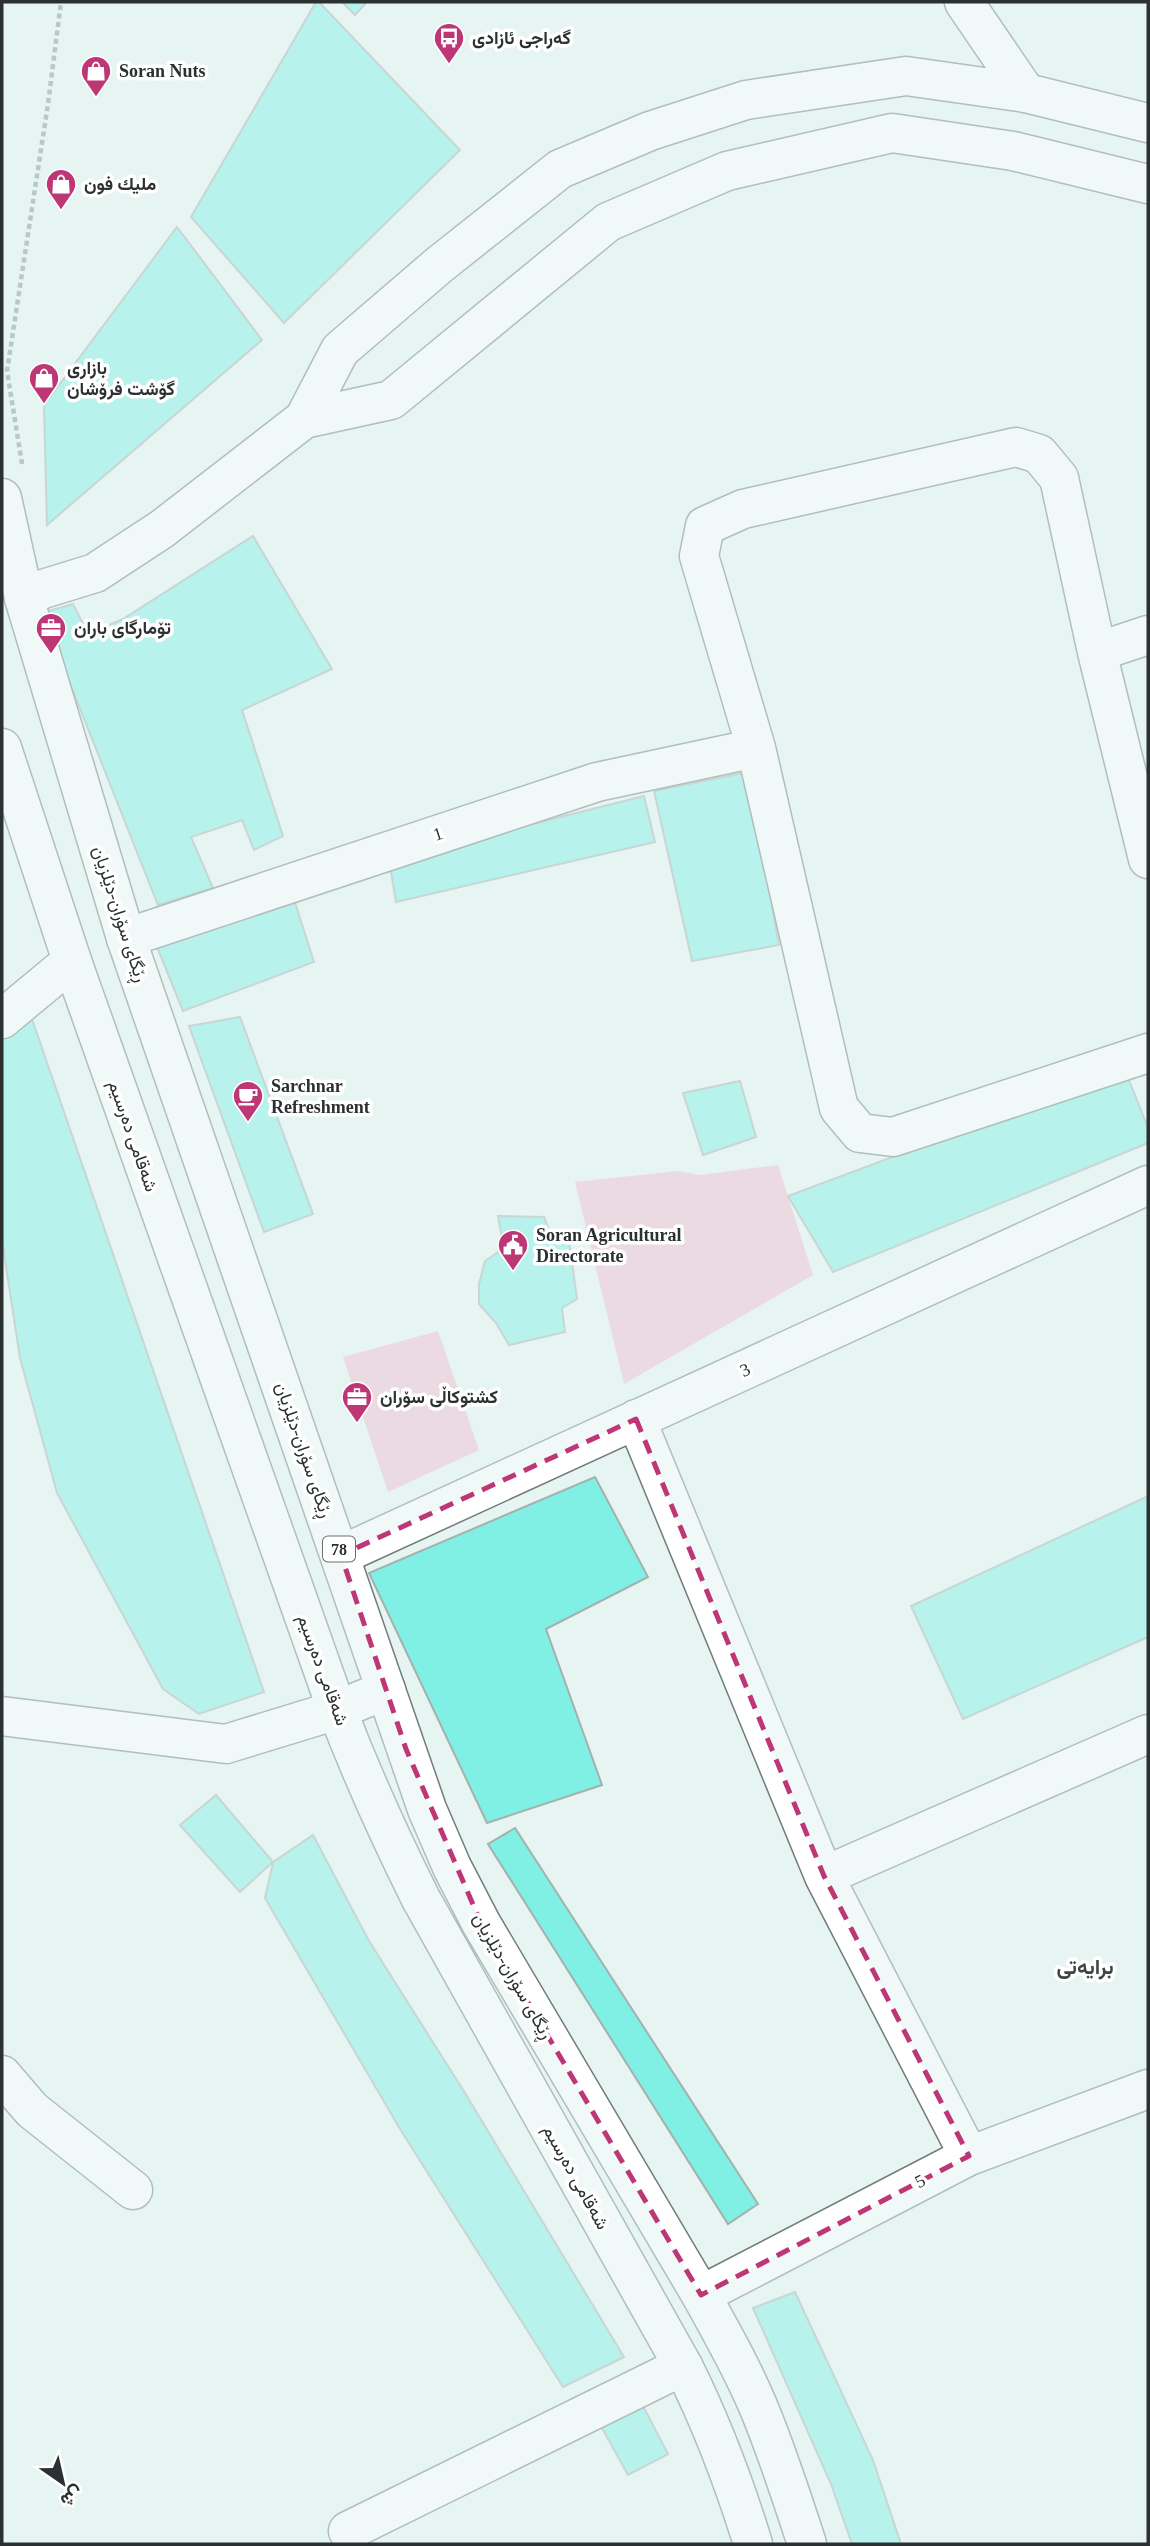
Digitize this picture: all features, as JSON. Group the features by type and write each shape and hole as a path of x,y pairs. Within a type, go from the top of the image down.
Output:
{"street":[{"path":"964,2 1026,93"},
{"path":"24,598 43,589 95,573 162,529 304,419 340,351 439,265 560,169 650,131 746,100 906,76 1026,93 1145,123 1138,182 1013,150 892,133 727,171 608,222 391,400 304,419"},
{"path":"1148,859 1097,652 1059,478 1039,454 1016,447 743,509 705,526 699,556 756,748 839,1108 860,1133 893,1137 1148,1053"},
{"name":"ڕێگای سۆران-دێلزیان","path":"2,498 24,598 126,938 427,1809 452,1867 481,1923 701,2295 757,2404 780,2461 807,2544"},
{"path":"1097,652 1148,635"},
{"name":"شەقامی دەرسیم","path":"2,748 72,961 337,1710 390,1837 421,1899 683,2366 710,2420 732,2477 753,2544"},
{"name":"1","path":"126,938 597,782 756,748"},
{"path":"2,1019 72,961"},
{"name":"3","path":"341,1555 1148,1185"},
{"path":"636,1419 824,1876 968,2157"},
{"path":"2,1716 226,1744 337,1710 386,1689"},
{"path":"824,1876 1148,1734"},
{"path":"2,2075 32,2110 134,2190"},
{"name":"5","path":"701,2295 968,2157 1148,2089"},
{"path":"348,2531 683,2366"}],"path":[{"path":"22,466 7,371 61,2"}],"highlighted area":[{"path":"636,1419 824,1876 969,2156 701,2295 481,1923 406,1749 341,1555"}],"shaded area":[{"path":"778,1165 813,1275 624,1384 575,1182 677,1171 700,1175"},
{"path":"438,1331 479,1450 388,1492 343,1357"}],"building":[{"path":"316,2 319,2 460,150 284,323 191,217"},
{"path":"342,2 367,2 355,15"},
{"path":"177,227 262,340 47,525 44,405"},
{"path":"253,536 332,669 242,710 283,836 254,850 242,820 191,837 213,888 158,905 42,613 73,604 88,634 123,619"},
{"path":"748,772 779,945 692,961 654,791"},
{"path":"644,796 655,842 396,902 389,860"},
{"path":"292,893 314,962 183,1011 155,942"},
{"path":"240,1017 313,1214 264,1232 189,1026"},
{"path":"32,1019 264,1692 199,1714 163,1689 57,1493 20,1358 2,1240 2,1031"},
{"path":"1125,1070 1148,1128 1148,1143 833,1272 788,1196"},
{"path":"740,1081 756,1137 703,1155 683,1093"},
{"path":"498,1216 544,1217 552,1237 569,1241 577,1299 562,1308 565,1332 509,1345 496,1323 479,1304 479,1284 485,1261 504,1248"},
{"path":"595,1477 648,1577 546,1629 602,1785 487,1823 369,1573"},
{"path":"1148,1496 1148,1637 963,1719 911,1606"},
{"path":"216,1795 273,1862 240,1892 180,1825"},
{"path":"515,1828 758,2204 728,2224 488,1844"},
{"path":"313,1835 369,1941 465,2093 624,2357 563,2387 400,2129 265,1898 273,1862"},
{"path":"795,2292 873,2460 901,2544 852,2544 831,2484 753,2308"},
{"path":"631,2383 668,2454 628,2475 589,2405"}],"place":[{"name":"گەراجی ئازادی","path":"449,65"},
{"name":"Soran Nuts","path":"96,98"},
{"name":"مليك فون","path":"61,211"},
{"name":"بازاڕی گۆشت فرۆشان","path":"44,405"},
{"name":"تۆمارگای باران","path":"51,655"},
{"name":"Sarchnar Refreshment","path":"248,1123"},
{"name":"Soran Agricultural Directorate","path":"513,1272"},
{"name":"کشتوکاڵی سۆران","path":"357,1424"}],"district":[{"name":"برایەتی","path":"1085,1967"}]}
